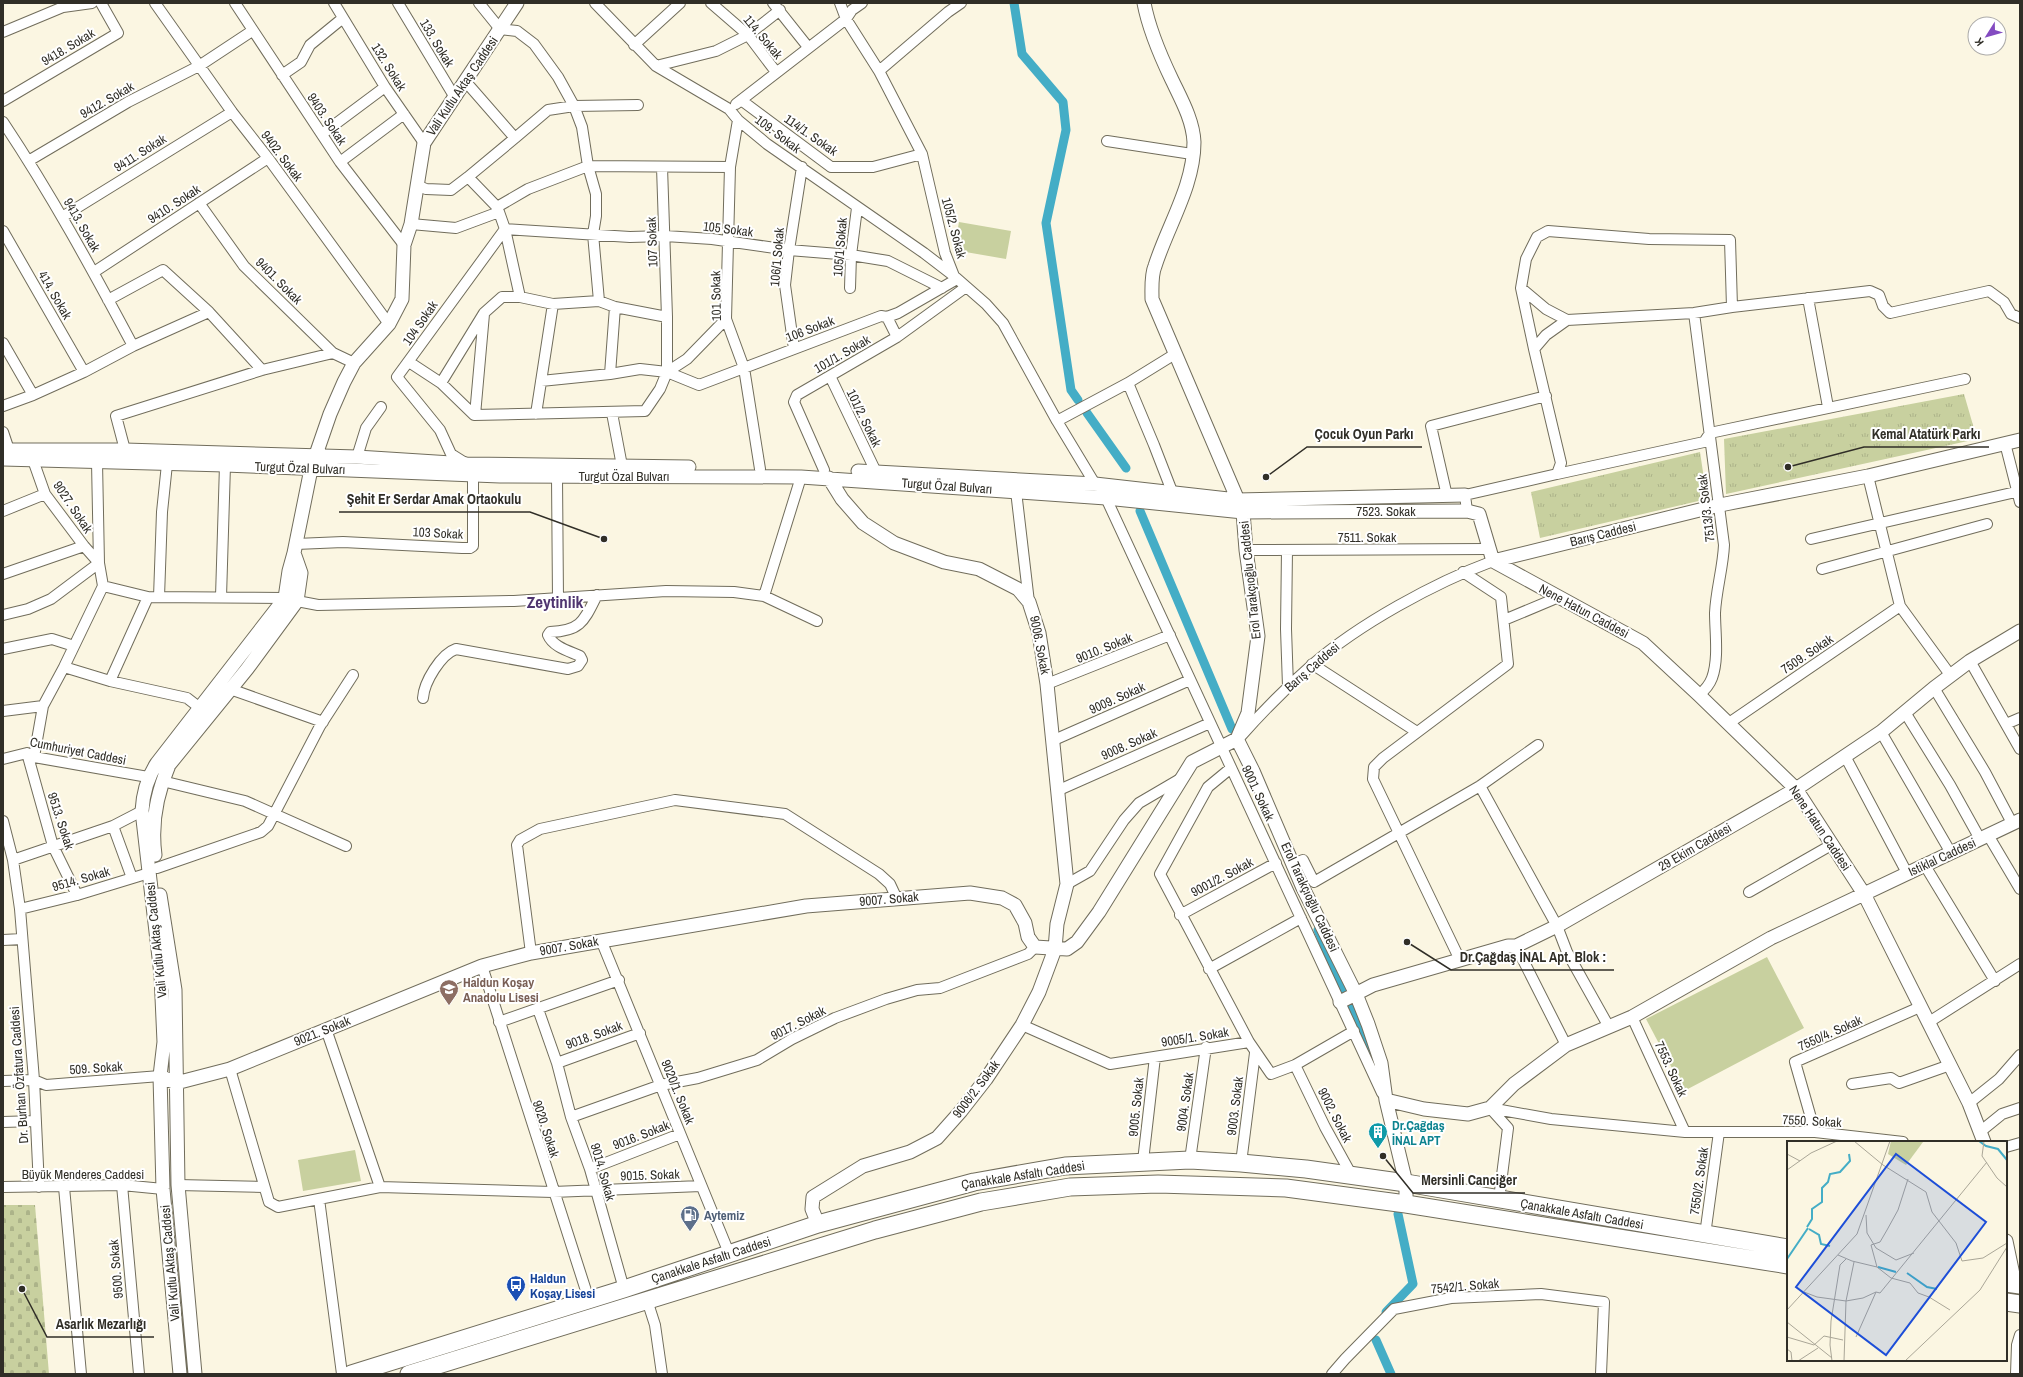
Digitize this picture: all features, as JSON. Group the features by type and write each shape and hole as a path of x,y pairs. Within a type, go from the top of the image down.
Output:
{"highway":[{"name":"Çanakkale Asfaltı Caddesi","path":"351,1374 624,1289 818,1224 974,1182 1066,1166 1143,1161 1190,1160 1241,1163 1406,1183 1787,1248"},
{"name":"Çanakkale Asfaltı Caddesi","path":"409,1374 448,1368 647,1300 875,1230 981,1202 1070,1188 1158,1184 1286,1188 1406,1204 1787,1265"},
{"path":"2007,1302 2020,1304"}],"street":[{"path":"3,32 63,7 92,3"},
{"name":"9418. Sokak","path":"3,101 118,33 101,3"},
{"name":"9402. Sokak","path":"155,3 232,112 268,158 388,324"},
{"name":"9403. Sokak","path":"234,3 340,162 404,245"},
{"name":"132. Sokak","path":"334,3 385,87 424,143"},
{"name":"133. Sokak","path":"398,3 454,96"},
{"path":"479,3 500,29 517,31 534,44 558,77 574,106 582,126 588,166 596,194 596,216 593,234 599,301"},
{"name":"Vali Kutlu Aktaş Caddesi","path":"180,1374 163,1189 160,1076 164,1042 161,975 153,871 155,809 162,781 169,765 230,689 291,600 301,573 295,549 313,463 330,414 354,363 388,324 402,299 404,245 410,224 424,143 454,96 466,82 517,3"},
{"name":"109. Sokak","path":"595,3 656,66 730,109 738,120 767,144 802,167 857,208 924,254 955,278"},
{"path":"634,45 680,3"},
{"name":"114. Sokak","path":"711,3 748,35 776,72"},
{"name":"105/2. Sokak","path":"840,3 846,19 879,71 922,154 945,253 955,278 986,304 1003,323 1057,420 1095,484"},
{"path":"730,109 846,19 852,10 862,3"},
{"path":"879,71 948,12 961,3"},
{"name":"Erol Tarakçıoğlu Caddesi","path":"1144,3 1151,34 1184,105 1191,124 1194,141 1191,169 1173,222 1154,267 1152,299 1240,506 1258,636 1248,713 1237,739 1253,771 1293,864 1356,994 1381,1063 1386,1100 1406,1183 1406,1204"},
{"path":"656,66 716,51 748,35 777,6 808,47"},
{"path":"282,75 301,62 310,45 343,18"},
{"name":"9412. Sokak","path":"30,160 128,102 199,66 252,31"},
{"path":"466,82 515,138"},
{"path":"322,134 385,87"},
{"name":"114/1. Sokak","path":"741,100 832,168 873,166 922,154"},
{"path":"416,185 426,189 451,190 548,110 574,106 638,105"},
{"name":"9411. Sokak","path":"62,217 232,112"},
{"path":"340,162 404,114"},
{"name":"101 Sokak","path":"738,120 730,167 726,319 744,368 760,469"},
{"name":"9413. Sokak","path":"3,122 6,134 30,160 94,272 133,346"},
{"path":"1107,141 1192,154"},
{"name":"9410. Sokak","path":"94,272 268,158"},
{"path":"410,224 456,228 498,209 528,189 588,166 730,167"},
{"name":"107 Sokak","path":"662,167 668,372"},
{"name":"106/1 Sokak","path":"794,349 785,285 802,167"},
{"path":"468,177 498,209 505,229 520,297"},
{"name":"9401. Sokak","path":"199,203 244,266 333,353 354,363"},
{"name":"105/1 Sokak","path":"850,288 851,255 857,208"},
{"name":"105 Sokak","path":"505,229 630,237 665,236 728,241 789,250 851,255 888,261 942,288"},
{"name":"104 Sokak","path":"470,470 451,454 440,430 397,377 469,275 505,229"},
{"name":"414. Sokak","path":"3,231 84,372"},
{"path":"1557,474 1561,463 1521,288 1526,259 1537,236 1548,231 1649,239 1730,240 1732,307"},
{"path":"108,300 163,270 209,312 262,370"},
{"name":"106 Sokak","path":"541,381 610,374 640,369 668,372 699,385 881,316 887,317 942,288 955,278"},
{"name":"101/1. Sokak","path":"827,474 794,402 797,395 897,337 966,287"},
{"path":"1521,288 1546,309 1567,320 1694,312 1870,291 1879,295 1883,306 1890,313 1989,291 2004,302 2011,314 2020,318"},
{"path":"441,383 484,313 502,297 520,297 553,304 599,301 615,307 667,317"},
{"path":"1808,298 1828,407"},
{"path":"536,414 553,304"},
{"path":"610,374 615,307"},
{"path":"3,406 33,396 84,372 133,346 209,312"},
{"name":"7513/3. Sokak","path":"1694,312 1724,532 1724,557 1717,598 1717,632 1713,677 1707,689 1699,695"},
{"path":"475,415 484,313"},
{"path":"887,317 897,337"},
{"path":"409,362 441,383 475,415 612,413 645,411 660,389 668,372 687,360 726,319"},
{"path":"1534,349 1546,335 1567,320"},
{"path":"3,343 33,396"},
{"path":"125,450 116,416 262,370 333,353"},
{"path":"1057,420 1128,383 1175,354"},
{"name":"101/2. Sokak","path":"830,376 876,472"},
{"path":"1240,506 1465,495 1704,442 1710,433 1965,379"},
{"path":"1128,383 1154,445 1172,494"},
{"path":"1447,496 1431,426 1546,396"},
{"path":"356,457 366,428 381,407"},
{"path":"612,413 624,471"},
{"path":"3,432 5,453"},
{"name":"Barış Caddesi","path":"1237,739 1288,686 1312,664 1345,639 1384,615 1463,572 1493,562 1720,505 1868,476 2020,440"},
{"path":"2005,443 2019,491 2020,502"},
{"name":"Turgut Özal Bulvarı","path":"5,453 125,450 313,463 470,470 624,471 760,469 1106,498 1240,506"},
{"name":"Turgut Özal Bulvarı","path":"5,453 33,460 225,465 313,463 356,457 470,470 557,477 624,471 800,477 827,474 876,472 1095,484 1172,494 1240,506"},
{"name":"9027. Sokak","path":"33,460 45,494 84,546 99,563"},
{"path":"30,755 43,706 64,667 103,586 99,563 97,462"},
{"path":"110,681 153,597 167,464"},
{"path":"221,598 225,465"},
{"name":"103 Sokak","path":"295,549 343,542 470,548 473,546 470,470"},
{"name":"9006. Sokak","path":"827,474 842,499 863,523 894,543 944,562 979,569 1018,589 1029,602 1039,633 1048,684 1067,884"},
{"path":"1868,476 1900,606 1951,676"},
{"path":"557,477 558,598"},
{"path":"764,596 800,477"},
{"path":"1095,484 1106,498"},
{"path":"1016,491 1029,602"},
{"path":"1811,540 2019,491"},
{"path":"3,511 45,494"},
{"path":"1465,495 1467,511 1479,514 1493,562"},
{"name":"9001. Sokak","path":"1106,498 1386,1100"},
{"name":"7523. Sokak","path":"1240,506 1467,511"},
{"path":"1822,570 1987,524"},
{"path":"3,574 84,546"},
{"name":"7511. Sokak","path":"1246,550 1488,549"},
{"path":"1287,550 1286,629 1288,686"},
{"name":"Nene Hatun Caddesi","path":"1493,562 1643,643 1729,723 1796,789 1864,894 1969,1103 1982,1136"},
{"path":"3,615 28,609 51,599 99,563"},
{"path":"1460,960 1373,779 1374,768 1383,758 1508,664 1501,598 1463,572"},
{"path":"103,586 153,597 291,600 326,604 514,600 666,591 734,592 764,596 817,620"},
{"path":"423,698 424,691 442,658 456,649 568,669 578,666 582,660 580,656 555,644 551,641 548,635 550,632 567,631 576,628 587,615 597,595"},
{"path":"1504,620 1559,597"},
{"name":"Vali Kutlu Aktaş Caddesi","path":"195,1374 178,1185 175,990 142,811 143,796 148,778 157,763 200,708 291,600"},
{"name":"7509. Sokak","path":"1729,723 1900,606"},
{"name":"29 Ekim Caddesi","path":"1340,1002 1373,985 1508,946 1516,946 1557,926 1796,789 1906,714 1934,688 1970,661 2020,631"},
{"name":"9010. Sokak","path":"1048,684 1170,635"},
{"path":"3,649 52,639 74,646"},
{"path":"1970,661 2020,749"},
{"path":"1312,664 1417,732"},
{"path":"64,667 110,681 187,698 200,708"},
{"name":"9514. Sokak","path":"20,910 77,895 132,878 261,832 268,826 323,722 353,675"},
{"name":"9009. Sokak","path":"1054,740 1190,680"},
{"path":"1934,688 2016,822"},
{"path":"230,689 323,722"},
{"path":"3,711 43,706"},
{"path":"1906,714 1984,837 2020,888"},
{"path":"2006,724 2020,718"},
{"name":"9008. Sokak","path":"1059,790 1210,723"},
{"path":"1881,732 1952,853"},
{"path":"1035,947 1067,949 1077,942 1099,912 1180,779 1192,762 1237,739"},
{"path":"1293,864 1303,860 1314,882 1480,786 1538,744"},
{"name":"Cumhuriyet Caddesi","path":"3,759 30,755 148,778"},
{"name":"9513. Sokak","path":"30,755 53,846 77,895"},
{"path":"1845,756 1907,873"},
{"path":"1231,768 1208,787 1160,874 1249,1042"},
{"path":"148,778 245,802 346,846"},
{"path":"1067,884 1090,871 1124,820 1139,803 1180,779"},
{"path":"1480,786 1557,926 1567,952 1609,1027"},
{"path":"531,953 517,845 520,840 540,829 675,800 785,814 879,874 890,884 897,899"},
{"path":"13,860 113,826 142,811"},
{"name":"Dr. Burhan Özfatura Caddesi","path":"3,821 13,860 20,910 34,1080 38,1186"},
{"name":"Istiklal Caddesi","path":"1490,1108 1514,1084 1566,1045 1632,1017 1771,938 1924,864 1952,853 2016,822"},
{"path":"113,826 132,878"},
{"path":"1749,892 1832,844"},
{"name":"9001/2. Sokak","path":"1180,914 1276,863"},
{"path":"1924,864 1996,981"},
{"name":"9006/2. Sokak","path":"818,1224 812,1209 813,1197 863,1166 910,1152 937,1138 961,1112 986,1079 1022,1025 1040,992 1055,949 1057,924 1067,884"},
{"name":"9007. Sokak","path":"482,966 531,953 601,940 806,906 970,893 1002,898 1015,905 1025,923 1028,937 1035,947"},
{"path":"1209,969 1302,918"},
{"path":"3,940 22,939"},
{"name":"9020/1. Sokak","path":"601,940 729,1253"},
{"path":"1516,946 1566,1045"},
{"name":"9017. Sokak","path":"572,1117 661,1085 698,1078 757,1060 792,1039 835,1018 886,999 917,990 940,988 1028,954 1035,947"},
{"path":"1929,1022 1996,981 2020,964"},
{"name":"9021. Sokak","path":"176,1083 230,1069 482,966"},
{"name":"9020. Sokak","path":"482,966 553,1192 589,1300"},
{"path":"499,1022 618,980"},
{"name":"7550/4. Sokak","path":"1815,1132 1795,1062 1920,1008"},
{"name":"9014. Sokak","path":"538,1009 557,1063 572,1117 590,1169 594,1190 624,1289"},
{"name":"7553. Sokak","path":"1632,1017 1685,1132"},
{"name":"9005/1. Sokak","path":"1022,1025 1110,1064 1206,1047 1249,1042 1255,1053 1271,1074 1295,1065 1354,1031"},
{"path":"326,1029 380,1187"},
{"name":"9018. Sokak","path":"557,1063 640,1033"},
{"name":"9004. Sokak","path":"1190,1160 1206,1047"},
{"name":"9003. Sokak","path":"1241,1163 1255,1053"},
{"path":"1969,1103 1999,1079 2020,1055"},
{"name":"9005. Sokak","path":"1143,1161 1155,1056"},
{"name":"9002. Sokak","path":"1295,1065 1325,1127 1352,1176"},
{"path":"1852,1084 1892,1078 1899,1083 1950,1065"},
{"name":"9015. Sokak","path":"230,1069 269,1202 278,1207 380,1187 553,1192 701,1186"},
{"path":"160,1076 176,1083"},
{"name":"509. Sokak","path":"3,1081 34,1080 46,1085 160,1076"},
{"path":"1386,1100 1424,1109 1468,1114 1490,1108 1508,1128 1499,1199"},
{"name":"7550. Sokak","path":"1490,1108 1551,1119 1685,1132 1815,1132 1894,1141"},
{"path":"1982,1136 2002,1114 2020,1108"},
{"path":"3,1122 36,1121"},
{"name":"7550/2. Sokak","path":"1705,1235 1719,1132"},
{"name":"9016. Sokak","path":"590,1169 680,1134"},
{"path":"2007,1147 2020,1143"},
{"name":"Büyük Menderes Caddesi","path":"3,1187 122,1185 163,1189"},
{"name":"9500. Sokak","path":"122,1185 139,1374"},
{"path":"178,1185 264,1187"},
{"path":"64,1187 81,1374"},
{"path":"319,1199 342,1374"},
{"path":"2007,1246 2014,1284"},
{"name":"7542/1. Sokak","path":"1332,1374 1394,1309 1451,1298 1541,1294 1604,1302 1601,1374"},
{"path":"647,1300 655,1325 662,1374"},
{"path":"2016,1374 2017,1345 2020,1335"}],"green space":[{"path":"959,222 1011,231 1006,259 954,250"},
{"path":"1964,394 1977,439 1726,494 1724,439"},
{"path":"1700,452 1707,499 1540,538 1531,492"},
{"path":"1767,957 1804,1028 1684,1091 1646,1019"},
{"path":"355,1150 361,1181 303,1191 298,1160"},
{"path":"3,1205 35,1205 49,1374 3,1374"}],"waterway":[{"path":"1014,3 1022,54 1063,102 1066,130 1046,223 1071,390 1078,400"},
{"path":"1087,413 1126,468"},
{"path":"1140,511 1232,729"},
{"path":"1318,930 1344,992"},
{"path":"1351,1007 1376,1067"},
{"path":"1386,1312 1413,1284 1398,1214"},
{"path":"1376,1340 1391,1374"}],"place":[{"name":"Kemal Atatürk Parkı","path":"1788,467"},
{"name":"Çocuk Oyun Parkı","path":"1266,477"},
{"name":"Şehit Er Serdar Amak Ortaokulu","path":"604,539"},
{"name":"Dr.Çağdaş İNAL Apt. Blok :","path":"1407,942"},
{"name":"Haldun Koşay Anadolu Lisesi","path":"449,1006"},
{"name":"Dr.Çağdaş İNAL APT","path":"1378,1149"},
{"name":"Mersinli Canciğer","path":"1383,1156"},
{"name":"Aytemiz","path":"690,1232"},
{"name":"Asarlık Mezarlığı","path":"22,1289"},
{"name":"Haldun Koşay Lisesi","path":"516,1302"}],"district":[{"name":"Zeytinlik","path":"555,601"}]}
